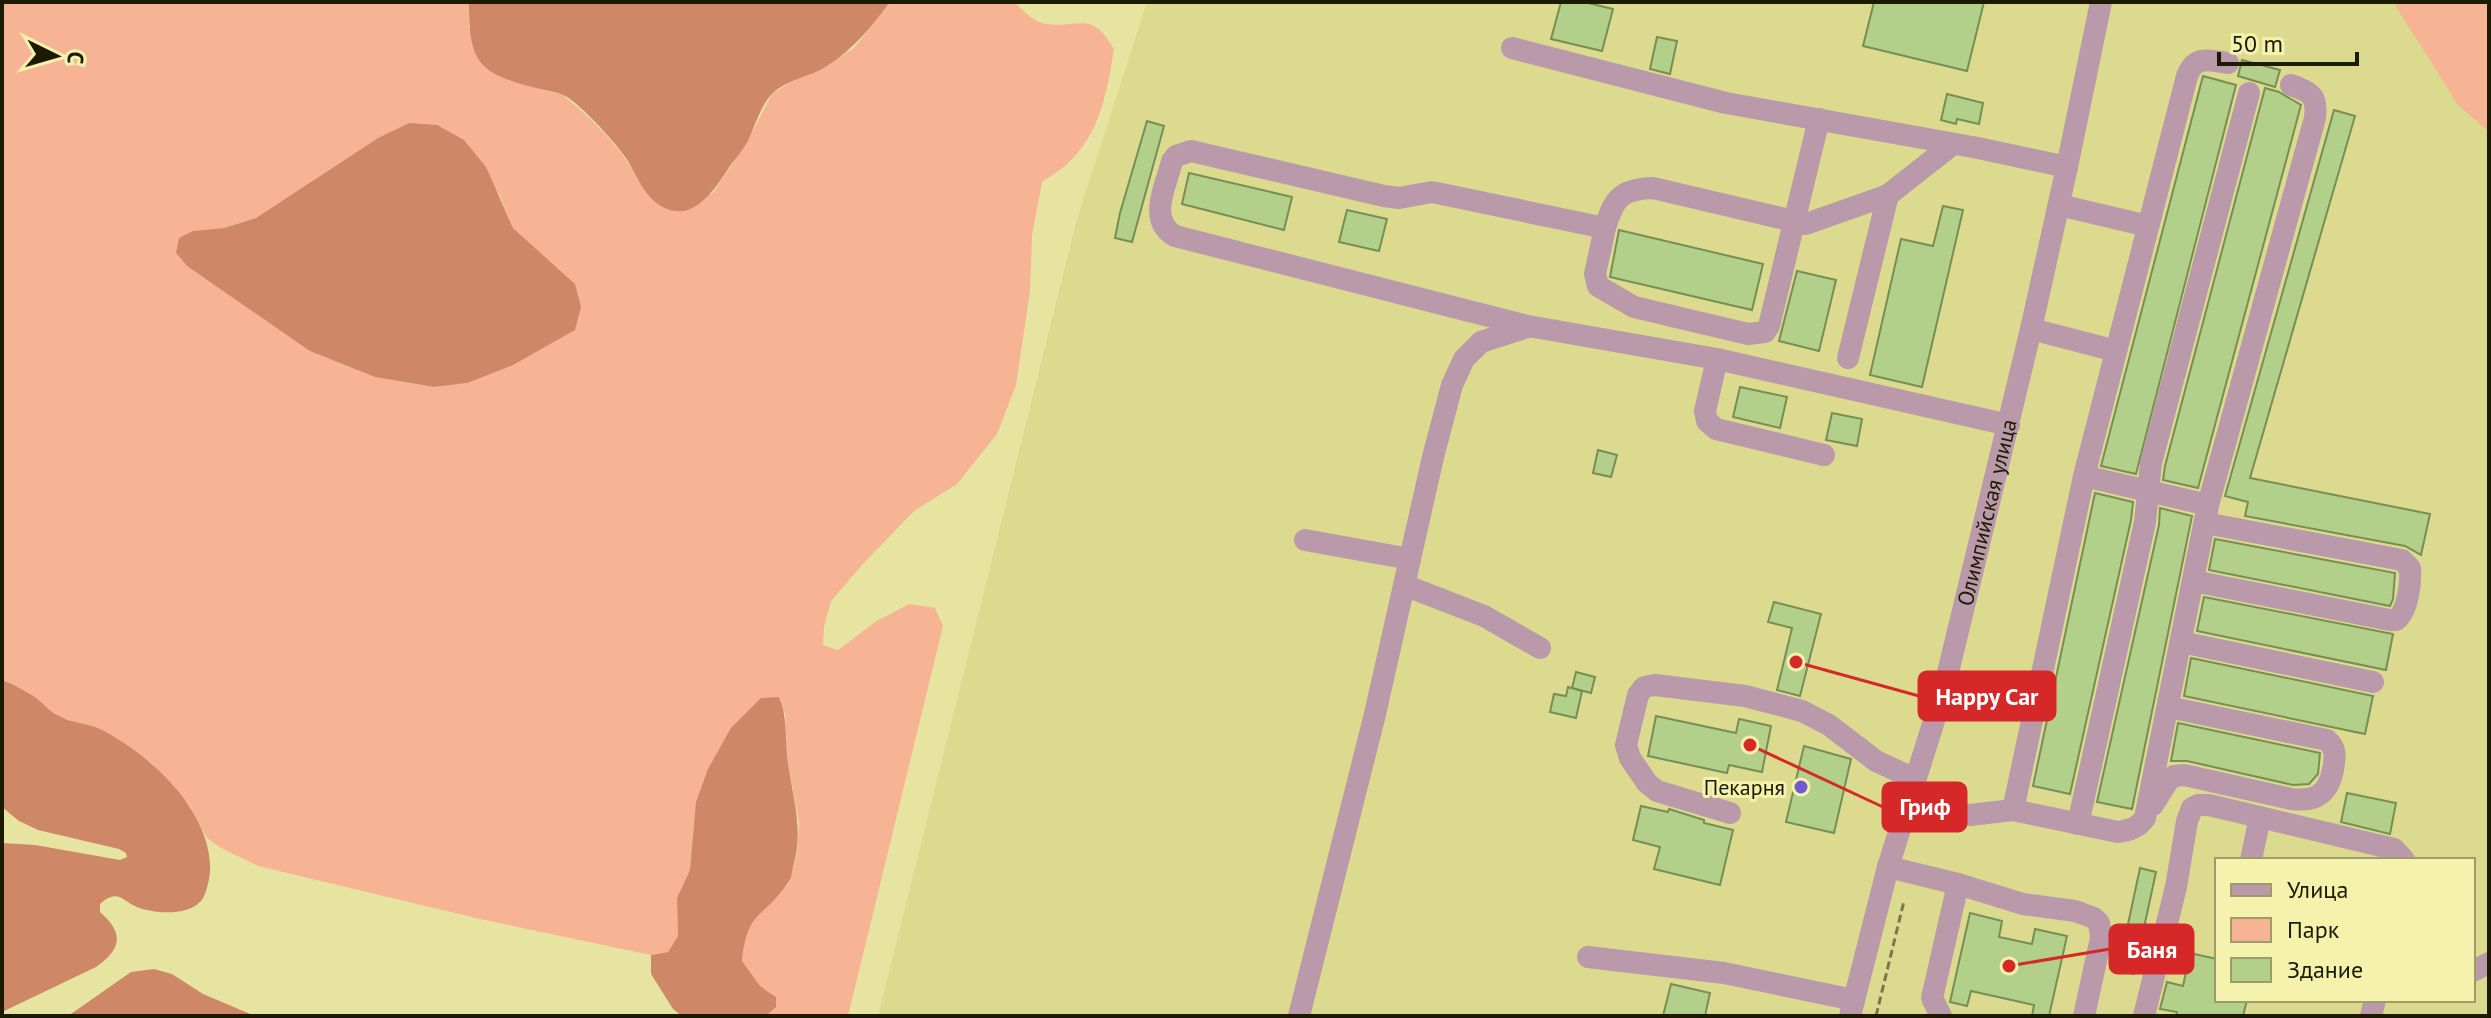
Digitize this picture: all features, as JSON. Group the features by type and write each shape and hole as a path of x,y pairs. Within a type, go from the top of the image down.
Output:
{"street":[{"name":"Олимпийская улица","path":"1852,1008 1888,867 1944,689 2031,329 2101,2"},
{"path":"1512,48 1726,103 2067,167"},
{"path":"2013,810 2084,476 2190,67 2205,59 2228,63"},
{"path":"2145,818 2206,514 2315,118 2314,97 2291,85"},
{"path":"2078,824 2145,522 2151,463 2249,93"},
{"path":"1819,119 1794,223 1769,326 1765,332 1756,335 1634,307 1598,286 1595,274 1611,208 1627,192 1653,188 1794,223 1806,224 1888,195 1953,144"},
{"path":"1605,228 1432,192 1399,198 1384,196 1200,152 1183,152 1172,161 1159,210 1166,231 1175,236 1528,326 1717,359 2009,425"},
{"path":"1848,358 1888,195"},
{"path":"2059,205 2148,226"},
{"path":"1299,1016 1375,714 1433,457 1458,369 1481,342 1528,326"},
{"path":"2031,329 2116,351"},
{"path":"1717,359 1705,411 1707,421 1716,429 1824,455"},
{"path":"2084,476 2148,491 2206,514 2402,560 2410,568 2404,612 2396,620 2193,581"},
{"path":"1305,540 1410,559"},
{"path":"1404,585 1484,616 1540,648"},
{"path":"2181,642 2373,682"},
{"path":"1730,813 1657,791 1647,783 1630,758 1626,745 1638,695 1644,687 1655,685 1745,696 1802,711 1829,725 1876,761 1915,779"},
{"path":"1908,802 1970,815 2013,810 2118,832 2140,825 2174,776 2184,775 2300,800 2319,795 2330,785 2336,754 2327,740 2168,707"},
{"path":"2144,1016 2192,808 2209,805 2260,817 2394,849 2402,858"},
{"path":"2251,858 2260,817"},
{"path":"1888,867 2023,904 2075,911 2094,918 2099,923 2101,938 2084,1016"},
{"path":"1941,1016 1932,998 1958,884"},
{"path":"1588,957 1724,973 1852,1008"}],"path":[{"path":"1876,1016 1904,901"}],"shaded area":[{"path":"469,2 890,2 862,37 837,59 773,93 746,144 710,194 693,208 673,211 661,206 645,190 614,143 574,102 555,92 513,82 487,69 474,50"},
{"path":"1147,2 2489,2 2489,1016 878,1016 1077,219"},
{"path":"409,123 437,125 464,140 486,167 513,228 575,284 581,307 575,330 513,365 467,383 434,387 375,377 310,351 187,266 176,253 179,238 193,231 224,228 256,218 378,138"},
{"path":"2,680 35,697 59,716 95,727 119,740 158,769 190,807 201,828 208,850 210,872 203,898 188,909 152,911 120,897 106,899 100,904 100,912 113,927 117,941 111,954 96,967 2,1012 2,843 35,845 120,860 127,857 119,849 38,830 19,821 2,807"},
{"path":"779,697 785,721 798,841 791,876 752,923 742,961 760,986 776,997 776,1007 766,1016 682,1016 673,1009 651,974 651,955 668,952 678,936 677,898 690,870 696,802 708,769 731,728 761,698"},
{"path":"154,969 172,974 203,994 255,1016 68,1016 131,972"}],"green space":[{"path":"2,2 469,2 469,28 585,114 623,156 639,180 712,194 746,144 772,94 794,80 824,68 854,48 890,2 1014,2 1042,23 1092,25 1099,29 1114,49 1106,93 1090,135 1069,162 1042,182 1032,235 1030,291 1016,385 997,434 957,484 914,511 862,565 831,601 824,626 823,645 838,650 875,622 909,604 935,608 943,626 848,1016 766,1016 776,1007 776,997 760,986 742,961 744,941 751,921 789,883 797,855 799,823 788,763 785,711 694,842 690,870 677,898 678,936 668,952 651,955 480,919 258,866 207,838 190,806 151,763 99,729 59,717 34,697 2,680","holes":["409,123 499,194 513,228 575,284 467,383 434,387 375,377 237,300 187,266 176,253 193,231 224,228 256,218 378,138"]},
{"path":"2393,2 2489,2 2489,132 2458,105"}],"building":[{"path":"1561,2 1584,2 1613,9 1602,51 1551,39"},
{"path":"1874,2 1984,2 1967,71 1863,46"},
{"path":"1657,37 1677,41 1670,74 1650,69"},
{"path":"2242,60 2280,70 2275,87 2238,76"},
{"path":"2203,76 2236,85 2136,474 2101,466"},
{"path":"2265,88 2301,105 2198,488 2163,480 2165,466"},
{"path":"1947,94 1983,103 1979,124 1957,119 1956,124 1941,120"},
{"path":"2334,110 2355,116 2250,478 2430,514 2421,555 2405,546 2245,516 2248,502 2225,496"},
{"path":"1147,121 1164,126 1132,242 1115,238"},
{"path":"1189,173 1292,197 1284,230 1182,204"},
{"path":"1943,206 1963,210 1922,387 1870,375 1901,239 1933,246"},
{"path":"1347,210 1387,219 1379,251 1339,242"},
{"path":"1619,230 1763,264 1752,310 1610,277"},
{"path":"1797,271 1836,280 1819,351 1779,341"},
{"path":"1740,387 1787,397 1780,428 1733,417"},
{"path":"1832,413 1862,419 1857,446 1826,440"},
{"path":"1598,450 1617,455 1611,477 1593,473"},
{"path":"2095,493 2133,502 2070,794 2033,786"},
{"path":"2160,508 2192,516 2132,809 2097,802 2159,525"},
{"path":"2215,539 2395,573 2393,599 2390,606 2209,570"},
{"path":"2204,597 2393,634 2386,670 2197,631"},
{"path":"1774,602 1821,614 1800,696 1777,690 1792,628 1768,622"},
{"path":"2191,658 2373,696 2365,734 2184,696"},
{"path":"1576,672 1595,677 1591,693 1572,688"},
{"path":"1568,687 1582,691 1576,718 1550,712 1554,694 1566,696"},
{"path":"1656,716 1736,733 1739,719 1771,726 1762,772 1729,765 1727,773 1648,756"},
{"path":"2178,723 2320,753 2318,774 2309,784 2293,785 2187,761 2171,761"},
{"path":"1804,746 1851,759 1834,833 1786,822"},
{"path":"2347,793 2396,803 2390,834 2341,822"},
{"path":"1641,806 1668,812 1669,809 1733,830 1720,885 1654,869 1660,847 1633,840"},
{"path":"2140,868 2156,872 2134,974 2118,971"},
{"path":"1970,913 2002,921 1999,937 2032,944 2035,929 2067,936 2049,1016 2032,1016 2034,1005 1971,991 1967,1006 1950,1002"},
{"path":"2190,953 2215,959 2215,1002 2246,1002 2243,1016 2176,1016 2177,1012 2160,1009 2167,982 2183,986"},
{"path":"1671,984 1710,993 1705,1016 1663,1016"}],"place":[{"name":"Happy Car","path":"1796,662"},
{"name":"Гриф","path":"1750,745"},
{"name":"Пекарня","path":"1801,787"},
{"name":"Баня","path":"2009,966"}]}
